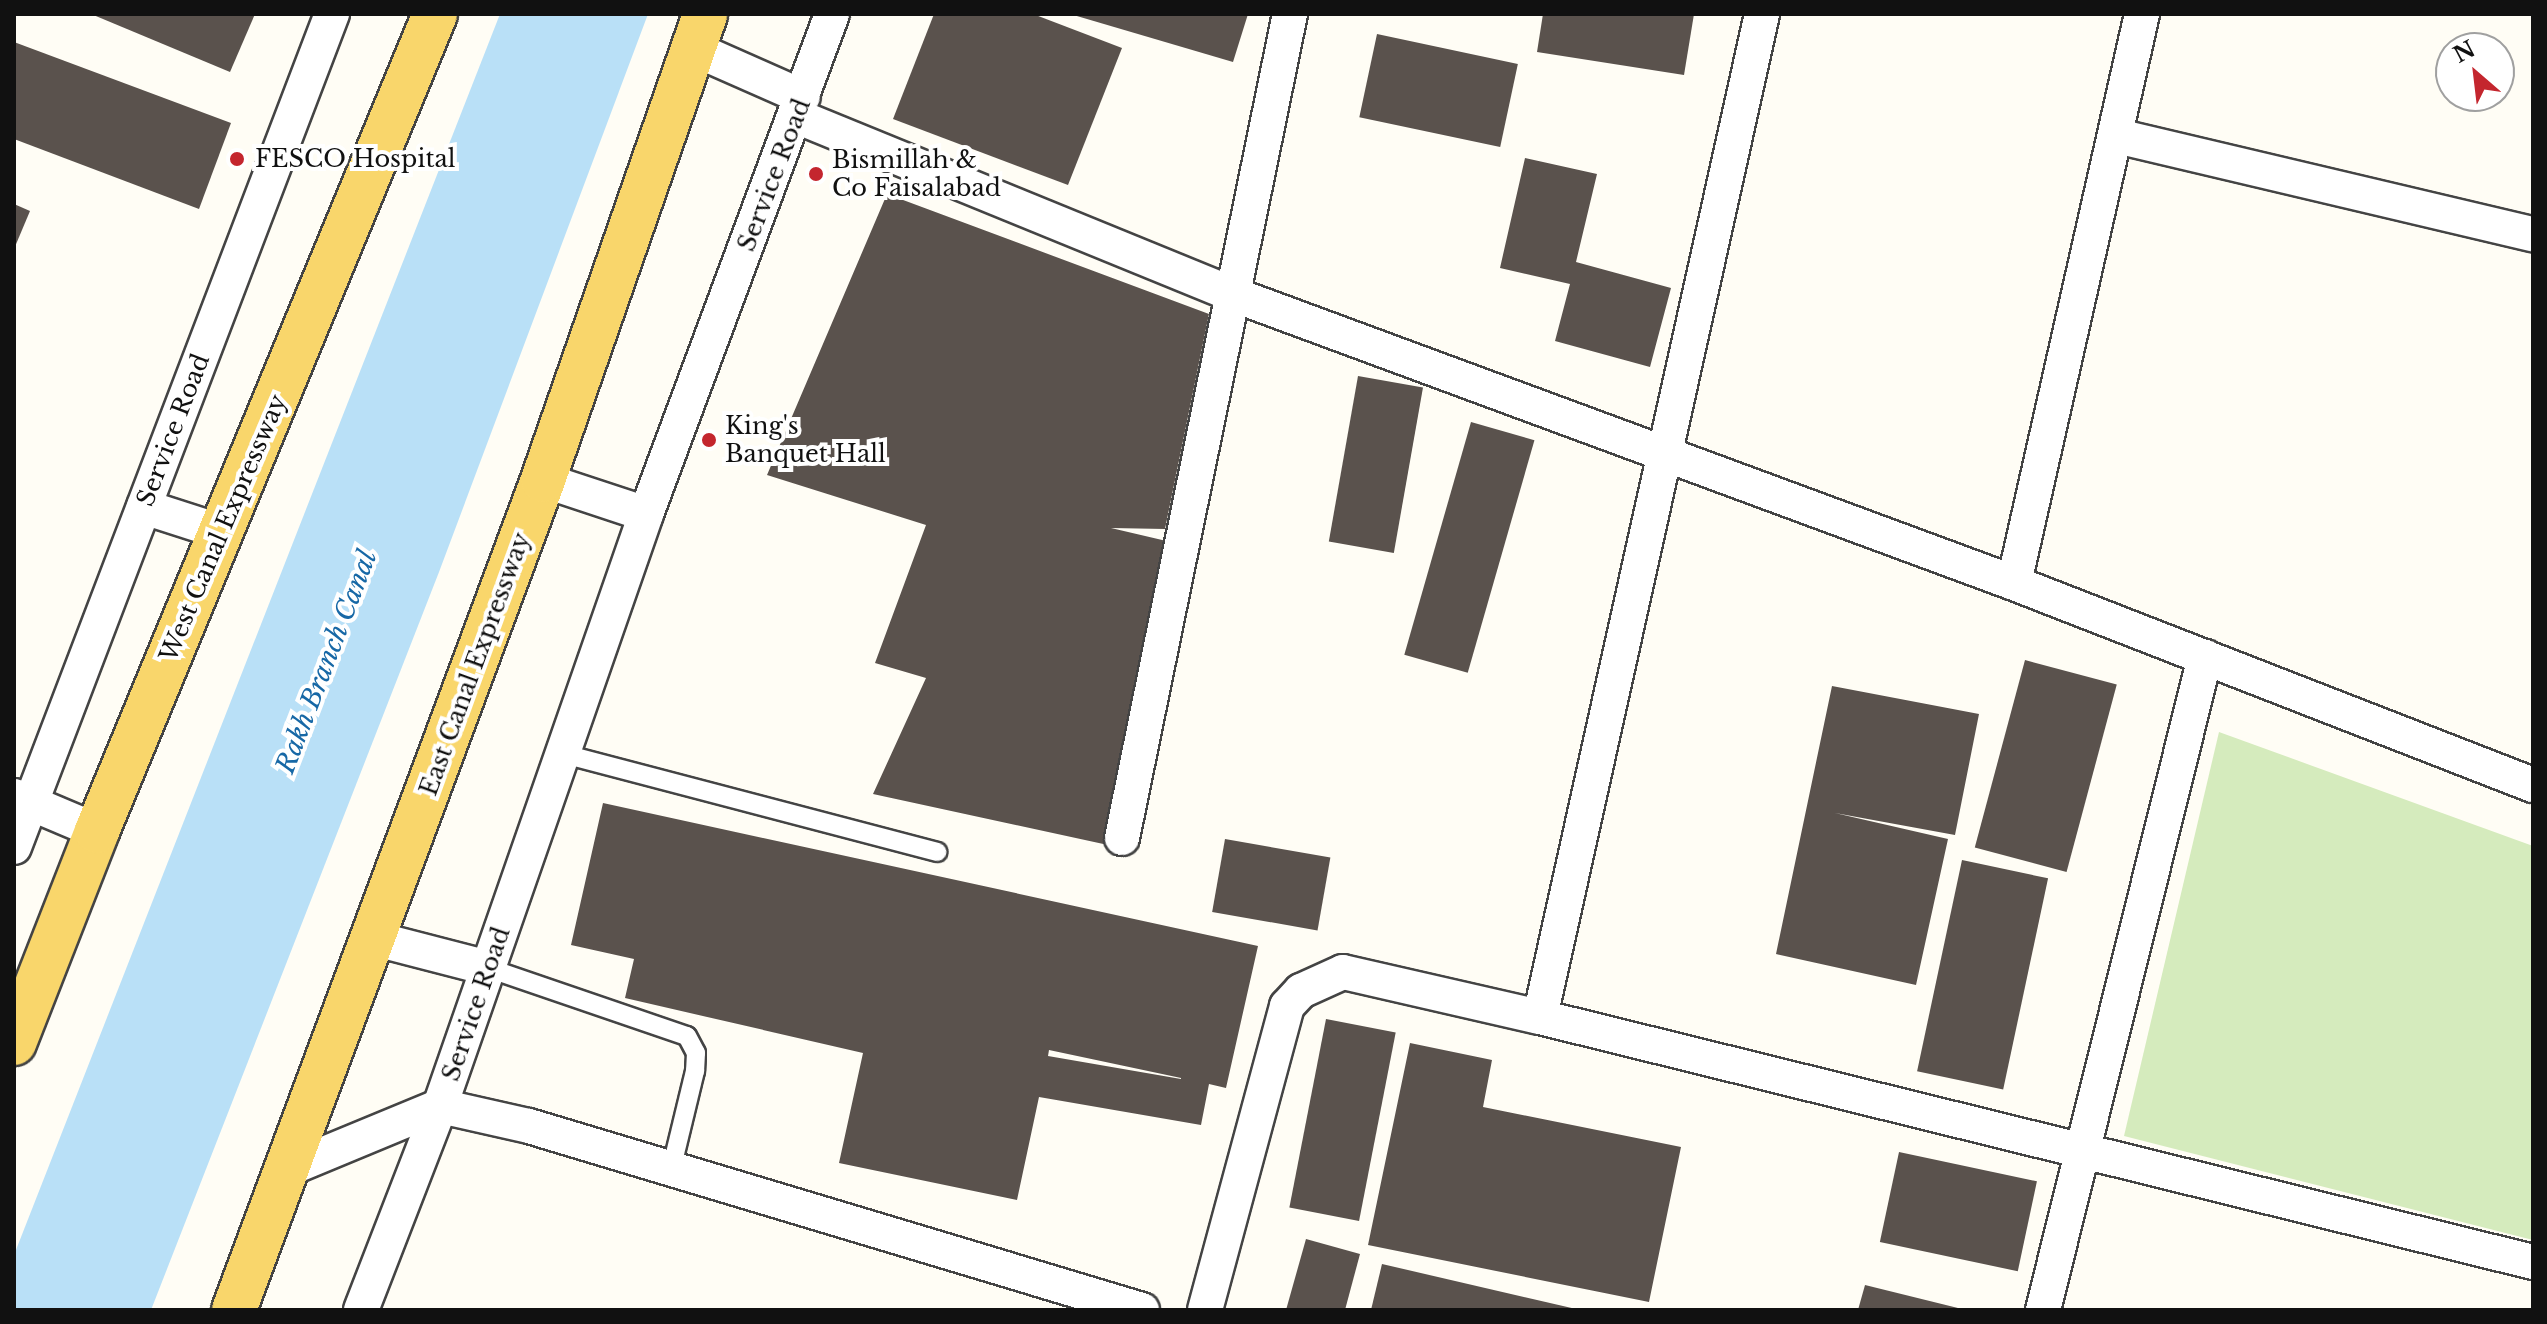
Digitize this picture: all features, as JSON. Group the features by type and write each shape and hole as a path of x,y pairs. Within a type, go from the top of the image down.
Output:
{"main road":[{"name":"West Canal Expressway","path":"14,1043 97,831 435,14"},
{"name":"East Canal Expressway","path":"234,1310 543,480 699,31"}],"street":[{"name":"Service Road","path":"14,847 23,799 144,507 332,14"},
{"name":"Service Road","path":"361,1310 440,1106 646,514 800,107 832,14"},
{"path":"1122,838 1290,14"},
{"path":"1540,1017 1662,453 1762,14"},
{"path":"2014,583 2142,14"},
{"path":"699,31 800,107 1232,294 2014,583 2533,785"},
{"path":"2117,136 2533,234"},
{"path":"543,480 646,514"},
{"path":"144,507 222,532"},
{"path":"2043,1310 2205,657"},
{"path":"23,799 97,831"},
{"path":"372,938 488,968"},
{"path":"1205,1310 1287,1006 1301,991 1343,972 1540,1017 2533,1262"},
{"path":"288,1169 440,1106 488,1114 1142,1310"}],"lane":[{"path":"564,754 937,852"},
{"path":"488,968 687,1036 696,1053 695,1071 671,1170"}],"green space":[{"path":"2219,732 2533,846 2533,1240 2124,1136"}],"water":[{"name":"Rakh Branch Canal","path":"500,14 648,14 439,572 151,1310 14,1310 14,1255"}],"building":[{"path":"91,14 255,14 230,72"},
{"path":"934,14 1033,14 1122,48 1068,185 893,119"},
{"path":"1070,14 1248,14 1233,62"},
{"path":"1543,14 1694,14 1684,75 1537,52"},
{"path":"1377,34 1518,64 1500,147 1359,117"},
{"path":"14,42 231,123 199,209 14,139"},
{"path":"1525,158 1597,174 1576,262 1671,288 1650,367 1555,341 1570,284 1500,268"},
{"path":"887,194 1209,314 1165,529 1111,528 1175,543 1108,845 873,794 926,678 875,663 926,525 767,475"},
{"path":"14,204 30,211 14,249"},
{"path":"1358,376 1423,387 1394,553 1329,541"},
{"path":"1471,422 1534,440 1468,673 1404,655"},
{"path":"2025,660 2117,685 2067,872 1975,847"},
{"path":"1832,686 1979,714 1955,835 1835,813 1948,839 1916,985 1776,954"},
{"path":"603,803 1258,946 1226,1088 1209,1084 1201,1125 1039,1097 1017,1200 839,1163 863,1053 625,998 634,959 571,945","holes":["1049,1050 1181,1078 1048,1056"]},
{"path":"1225,839 1330,858 1318,930 1212,912"},
{"path":"1962,860 2048,878 2003,1090 1917,1071"},
{"path":"1326,1019 1396,1033 1359,1221 1289,1207"},
{"path":"1410,1043 1492,1060 1483,1107 1681,1147 1649,1302 1368,1245"},
{"path":"1899,1152 2037,1181 2018,1271 1880,1242"},
{"path":"1306,1239 1360,1254 1345,1310 1286,1310"},
{"path":"1382,1264 1576,1309 1576,1310 1371,1310"},
{"path":"1865,1285 1962,1309 1962,1310 1858,1310"}],"place":[{"name":"FESCO Hospital","path":"237,159"},
{"name":"Bismillah & Co Faisalabad","path":"816,174"},
{"name":"King's Banquet Hall","path":"709,440"}]}
